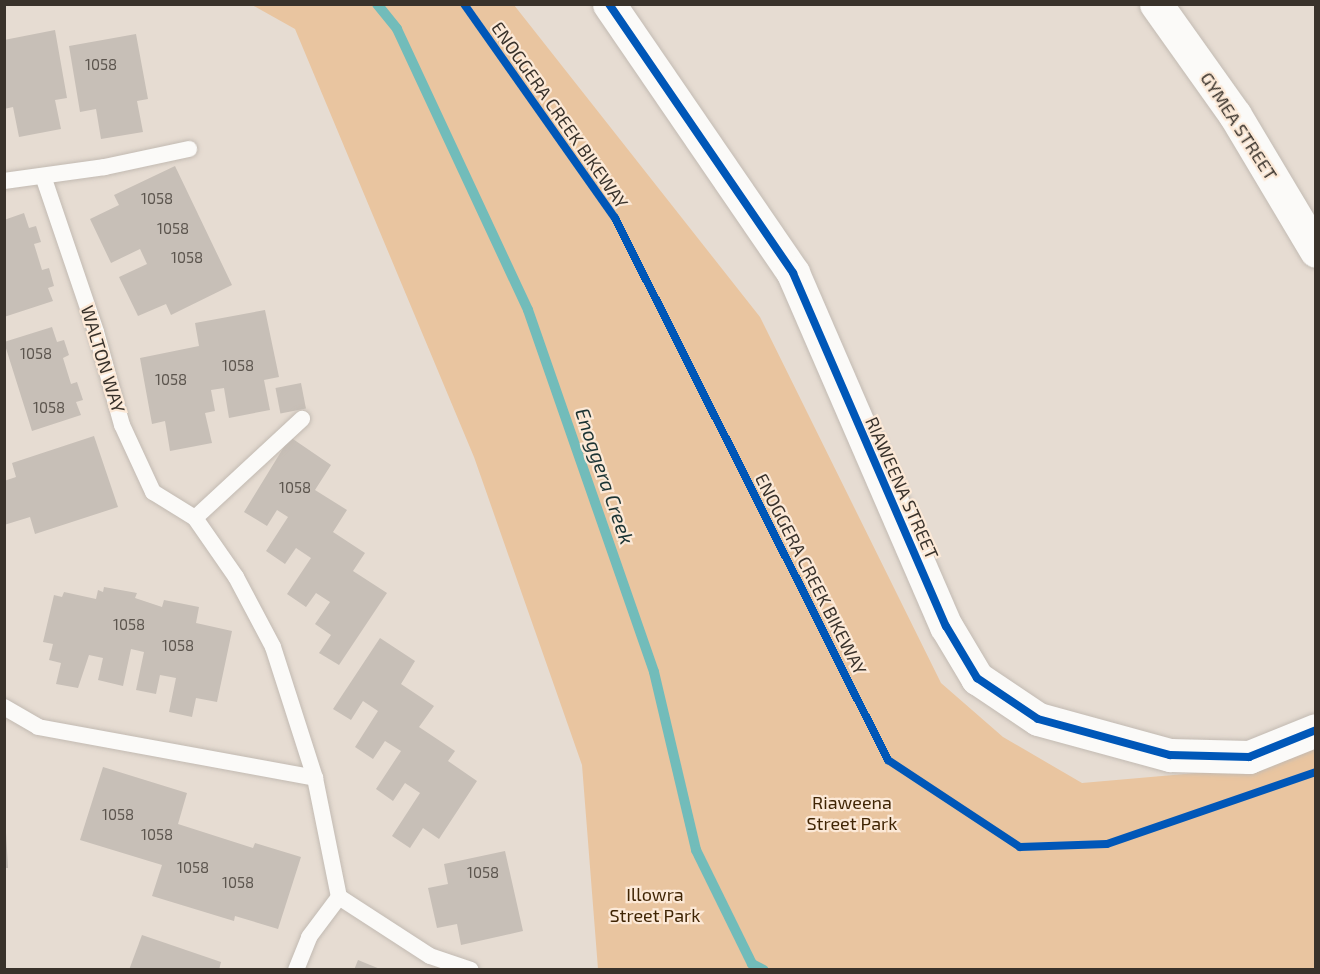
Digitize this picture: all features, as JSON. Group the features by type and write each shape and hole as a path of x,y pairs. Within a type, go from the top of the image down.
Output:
{"street":[{"name":"RIAWEENA STREET","path":"609,4 793,273 946,626 977,678 1038,719 1170,755 1249,757 1316,730"},
{"name":"GYMEA STREET","path":"1156,4 1235,115 1316,251"}],"lane":[{"path":"4,181 43,176 189,148"},
{"name":"WALTON WAY","path":"43,176 96,332 122,425 153,492 195,518 236,577 273,647 315,778 339,897"},
{"path":"195,518 302,419"},
{"path":"4,707 39,727 315,778"},
{"path":"296,969 309,937 339,897 429,957 471,969"}],"green space":[{"name":"Riaweena Street Park","path":"252,5 514,5 760,317 941,683 1003,737 1082,783 1242,769 1315,747 1315,969 598,969 582,765 474,457 295,29"}],"building":[{"path":"55,30 67,98 55,100 61,129 19,137 13,107 4,109 4,40"},
{"path":"136,34 148,99 137,101 143,132 101,139 96,109 80,112 69,46"},
{"path":"175,166 232,285 171,315 166,304 138,316 119,277 147,264 140,249 111,263 90,219 119,205 114,195"},
{"path":"24,213 29,228 36,226 41,242 34,244 42,270 49,268 54,286 48,288 53,301 4,317 4,220"},
{"path":"265,310 279,377 264,380 270,410 229,418 224,388 211,390 215,411 205,413 212,443 170,451 165,421 152,424 140,358 199,346 195,323"},
{"path":"52,327 57,342 64,340 69,355 63,358 71,384 77,382 83,400 76,402 81,415 32,431 4,342"},
{"path":"301,383 306,409 280,413 275,388"},
{"path":"94,436 118,507 35,534 30,517 4,525 4,481 16,477 12,463"},
{"path":"290,437 331,465 315,490 347,510 333,532 365,553 353,571 387,593 339,665 319,653 331,635 315,624 330,602 316,593 306,607 287,594 311,558 296,548 285,564 266,551 288,517 277,510 267,526 244,512"},
{"path":"104,587 137,593 135,598 162,607 164,600 199,607 196,623 232,631 217,702 196,698 192,717 169,712 176,678 160,675 156,694 136,690 144,652 131,649 123,686 98,680 103,658 89,655 78,688 56,684 61,663 49,660 53,644 43,642 54,595 62,597 64,592 96,599 98,590 103,592"},
{"path":"380,638 415,661 401,684 434,706 419,727 455,751 448,761 477,781 439,839 423,828 410,848 392,836 420,793 405,783 393,801 376,789 401,751 385,741 373,759 355,747 378,711 363,701 351,720 333,709"},
{"path":"103,767 187,793 178,824 253,848 255,843 301,857 278,929 235,916 234,921 152,896 162,865 80,840"},
{"path":"4,833 6,833 8,868 4,868"},
{"path":"505,851 523,931 461,945 457,924 437,928 428,888 448,884 444,864"},
{"path":"142,935 221,962 219,970 129,970"},
{"path":"358,960 380,969 380,970 354,970"}],"waterway":[{"name":"Enoggera Creek","path":"377,4 397,29 528,310 654,672 696,850 752,964 764,970"}],"cycle path":[{"name":"ENOGGERA CREEK BIKEWAY","path":"464,4 615,218 888,760 1020,847 1107,844 1316,772"},
{"path":"609,4 793,273 946,626 977,678 1038,719 1170,755 1249,757 1316,730"}],"park label":[{"name":"Illowra Street Park","path":"655,905"}]}
